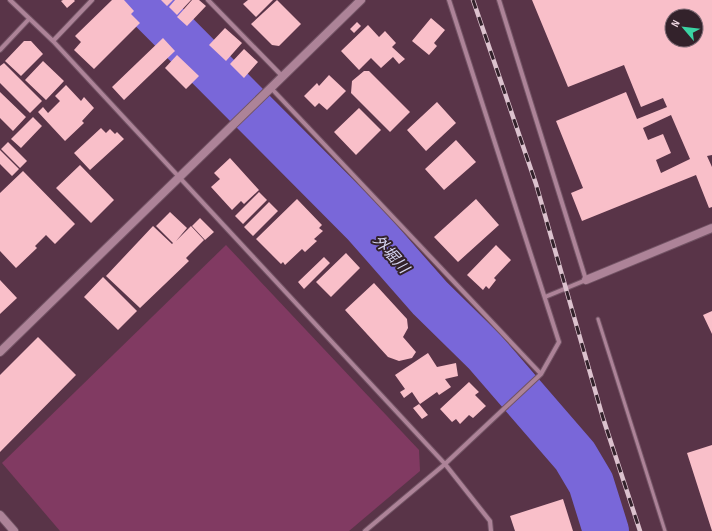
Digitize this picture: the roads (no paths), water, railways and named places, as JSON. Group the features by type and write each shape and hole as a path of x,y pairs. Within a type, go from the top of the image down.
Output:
{"street":[{"path":"10,0 52,40 445,464 490,521 491,531"},
{"path":"52,40 92,0"},
{"path":"208,0 283,78"},
{"path":"0,352 178,177 283,78 361,0"},
{"path":"365,531 445,464 541,374 559,342 449,0"},
{"path":"499,0 586,280"},
{"path":"0,50 29,19"},
{"path":"271,88 541,374"},
{"path":"545,298 712,228"},
{"path":"0,515 14,531"}],"lane":[{"path":"598,319 665,531"}],"waterway":[{"name":"外堀川","path":"142,0 365,224 430,298 485,352 575,456 591,483 606,531"}],"railway":[{"path":"473,0 536,184 603,418 640,531"}]}
